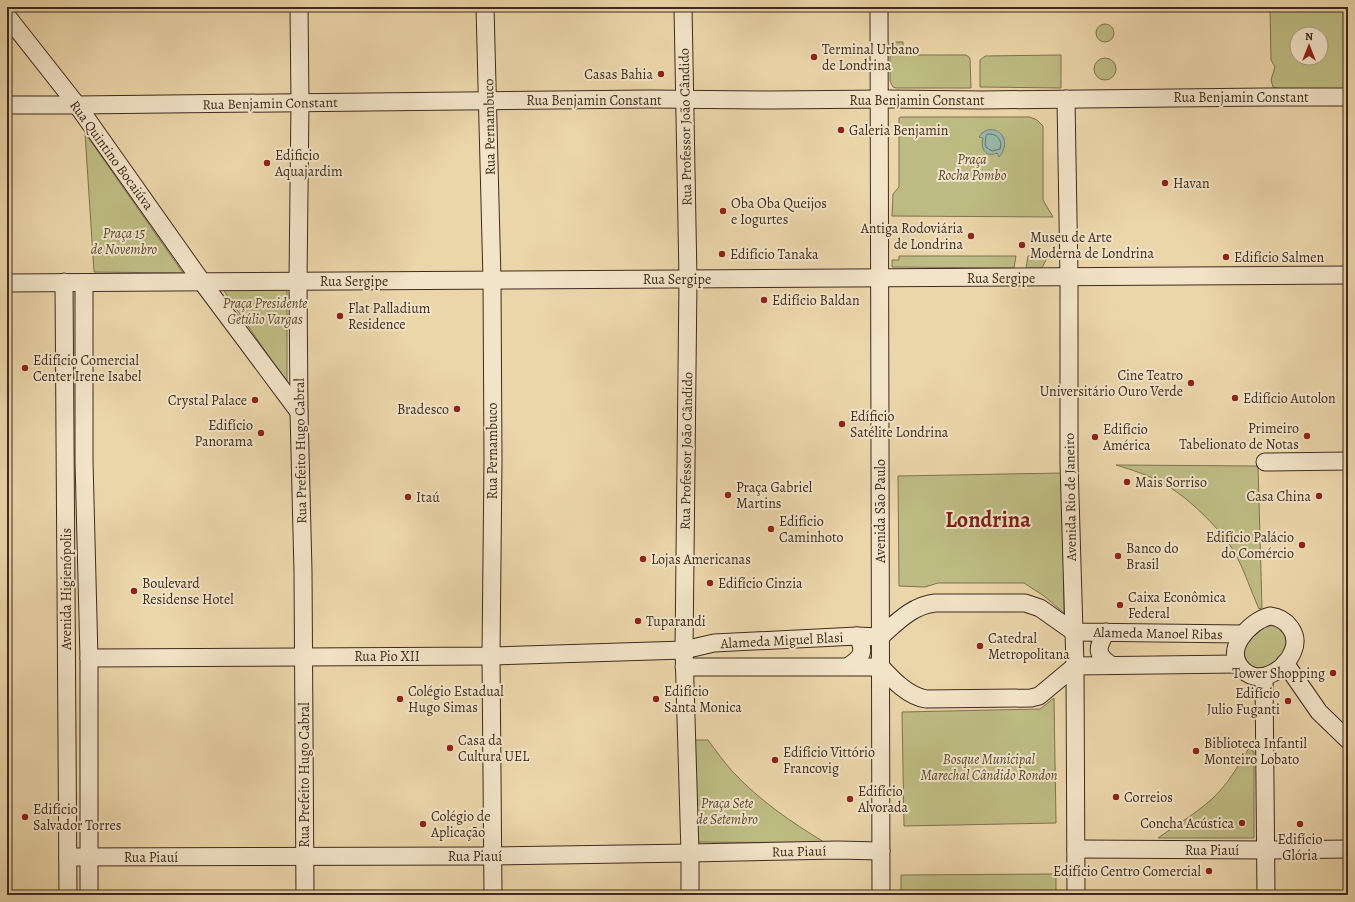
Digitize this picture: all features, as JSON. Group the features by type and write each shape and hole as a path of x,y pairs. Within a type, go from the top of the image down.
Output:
{"street":[{"name":"Rua Prefeito Hugo Cabral","path":"299,7 300,102 298,282 299,412 303,567 305,895"},
{"name":"Rua Pernambuco","path":"485,7 492,280 493,468 491,656 493,895"},
{"name":"Rua Professor João Cândido","path":"683,7 688,280 684,667 690,895"},
{"name":"Avenida São Paulo","path":"879,7 878,99 881,895"},
{"name":"Rua Quintino Bocaiúva","path":"7,16 77,105 202,282 299,412"},
{"name":"Rua Benjamin Constant","path":"7,104 77,105 684,99 982,100 1348,97"},
{"name":"Avenida Rio de Janeiro","path":"1066,99 1069,278 1069,463 1075,666 1076,895"},
{"name":"Rua Sergipe","path":"7,283 1069,278 1348,275"},
{"name":"Avenida Higienópolis","path":"64,282 68,895"},
{"name":"Avenida Higienópolis","path":"84,283 84,461 90,658 89,895"},
{"path":"64,330 84,330"},
{"path":"1265,462 1348,461"},
{"path":"880,637 915,609 923,605 935,603 1025,603 1040,608 1074,632"},
{"path":"1270,616 1280,618 1290,626 1294,633 1294,648 1288,659 1276,672 1264,677 1247,674 1238,664 1236,651 1238,642 1242,634 1252,624 1264,617 1270,616"},
{"name":"Alameda Manoel Ribas","path":"1074,632 1242,634"},
{"path":"1106,632 1100,643 1099,649 1103,660 1111,665"},
{"path":"849,666 861,655 862,644 857,636"},
{"name":"Alameda Miguel Blasi","path":"684,650 714,643 857,636 880,637"},
{"path":"714,643 715,666"},
{"name":"Rua Pio XII","path":"90,658 491,656 684,650"},
{"path":"1288,659 1348,726"},
{"path":"1288,659 1319,712 1348,740"},
{"path":"881,667 893,680 907,691 920,698 1022,699 1039,696 1075,666 1238,664"},
{"name":"Alameda Miguel Blasi","path":"684,667 881,667"},
{"path":"1264,677 1267,850 1266,895"},
{"name":"Rua Piauí","path":"1076,849 1348,849"},
{"name":"Rua Piauí","path":"68,857 493,856 838,850 881,851"}],"green space":[{"path":"1270,7 1348,7 1348,89 1280,89 1273,87 1271,80 1275,67 1271,60"},
{"path":"1101,24 1109,24 1114,29 1112,40 1109,42 1101,42 1096,37 1096,29"},
{"path":"890,42 903,42 903,55 966,55 970,59 971,88 893,87 890,81"},
{"path":"1061,55 1061,88 980,87 980,60 985,56"},
{"path":"1101,58 1109,58 1116,65 1116,73 1109,80 1101,80 1094,73 1094,65"},
{"name":"Praça Rocha Pombo","path":"900,117 1030,117 1037,120 1043,126 1043,200 1053,217 892,216 893,194 899,187"},
{"name":"Praça 15 de Novembro","path":"85,133 183,273 94,272"},
{"path":"899,256 1016,256 1014,268 892,267 892,260 899,260"},
{"path":"1028,256 1048,256 1042,268 1026,268"},
{"name":"Praça Presidente Getúlio Vargas","path":"222,288 287,289 287,383"},
{"path":"1116,465 1258,466 1262,608 1259,609 1236,555 1223,536 1204,515 1183,497 1164,484 1146,475"},
{"path":"1063,473 1064,613 1044,596 1024,583 938,583 925,587 899,586 898,476"},
{"path":"1267,621 1288,632 1286,653 1273,664 1260,670 1248,666 1242,646"},
{"name":"Bosque Municipal Marechal Cândido Rondon","path":"1054,698 1056,823 904,826 902,712 1040,709"},
{"name":"Praça Sete de Setembro","path":"694,740 708,740 730,768 754,792 800,827 824,842 694,842"},
{"path":"1249,748 1254,752 1254,838 1158,838 1198,811 1212,799 1231,776"},
{"path":"1056,874 1056,895 901,895 901,875"}],"water":[{"path":"987,130 998,131 1004,138 1004,147 999,157 997,153 990,154 985,152 983,149 983,138 979,137"}],"place":[{"name":"Terminal Urbano de Londrina","path":"814,57"},
{"name":"Casas Bahia","path":"661,74"},
{"name":"Galeria Benjamin","path":"841,130"},
{"name":"Edificio Aquajardim","path":"267,163"},
{"name":"Havan","path":"1165,183"},
{"name":"Oba Oba Queijos e Iogurtes","path":"723,211"},
{"name":"Antiga Rodoviária de Londrina","path":"971,236"},
{"name":"Museu de Arte Moderna de Londrina","path":"1022,245"},
{"name":"Edifício Tanaka","path":"722,254"},
{"name":"Edifício Salmen","path":"1226,257"},
{"name":"Edifício Baldan","path":"764,300"},
{"name":"Flat Palladium Residence","path":"340,316"},
{"name":"Edifício Comercial Center Irene Isabel","path":"25,368"},
{"name":"Cine Teatro Universitário Ouro Verde","path":"1191,383"},
{"name":"Edifício Autolon","path":"1235,398"},
{"name":"Crystal Palace","path":"255,400"},
{"name":"Bradesco","path":"457,409"},
{"name":"Edíficio Satélite Londrina","path":"842,424"},
{"name":"Edifício Panorama","path":"261,433"},
{"name":"Primeiro Tabelionato de Notas","path":"1307,436"},
{"name":"Edifício América","path":"1095,437"},
{"name":"Mais Sorriso","path":"1127,482"},
{"name":"Praça Gabriel Martins","path":"728,495"},
{"name":"Casa China","path":"1319,496"},
{"name":"Itaú","path":"408,497"},
{"name":"Edifício Caminhoto","path":"771,529"},
{"name":"Edifício Palácio do Comércio","path":"1302,545"},
{"name":"Banco do Brasil","path":"1118,556"},
{"name":"Lojas Americanas","path":"643,559"},
{"name":"Edifício Cinzia","path":"710,583"},
{"name":"Boulevard Residense Hotel","path":"134,591"},
{"name":"Caixa Econômica Federal","path":"1120,605"},
{"name":"Tuparandi","path":"638,621"},
{"name":"Catedral Metropolitana","path":"980,646"},
{"name":"Tower Shopping","path":"1333,673"},
{"name":"Colégio Estadual Hugo Simas","path":"400,699"},
{"name":"Edifício Santa Monica","path":"656,699"},
{"name":"Edifício Julio Fuganti","path":"1288,701"},
{"name":"Casa da Cultura UEL","path":"450,748"},
{"name":"Biblioteca Infantil Monteiro Lobato","path":"1196,751"},
{"name":"Edifício Vittório Francovig","path":"775,760"},
{"name":"Correios","path":"1116,797"},
{"name":"Edifício Alvorada","path":"850,799"},
{"name":"Edifício Salvador Torres","path":"25,817"},
{"name":"Concha Acústica","path":"1242,823"},
{"name":"Colégio de Aplicação","path":"423,824"},
{"name":"Edifício Glória","path":"1300,824"},
{"name":"Edifício Centro Comercial","path":"1209,871"}],"district":[{"name":"Londrina","path":"988,519"}]}
